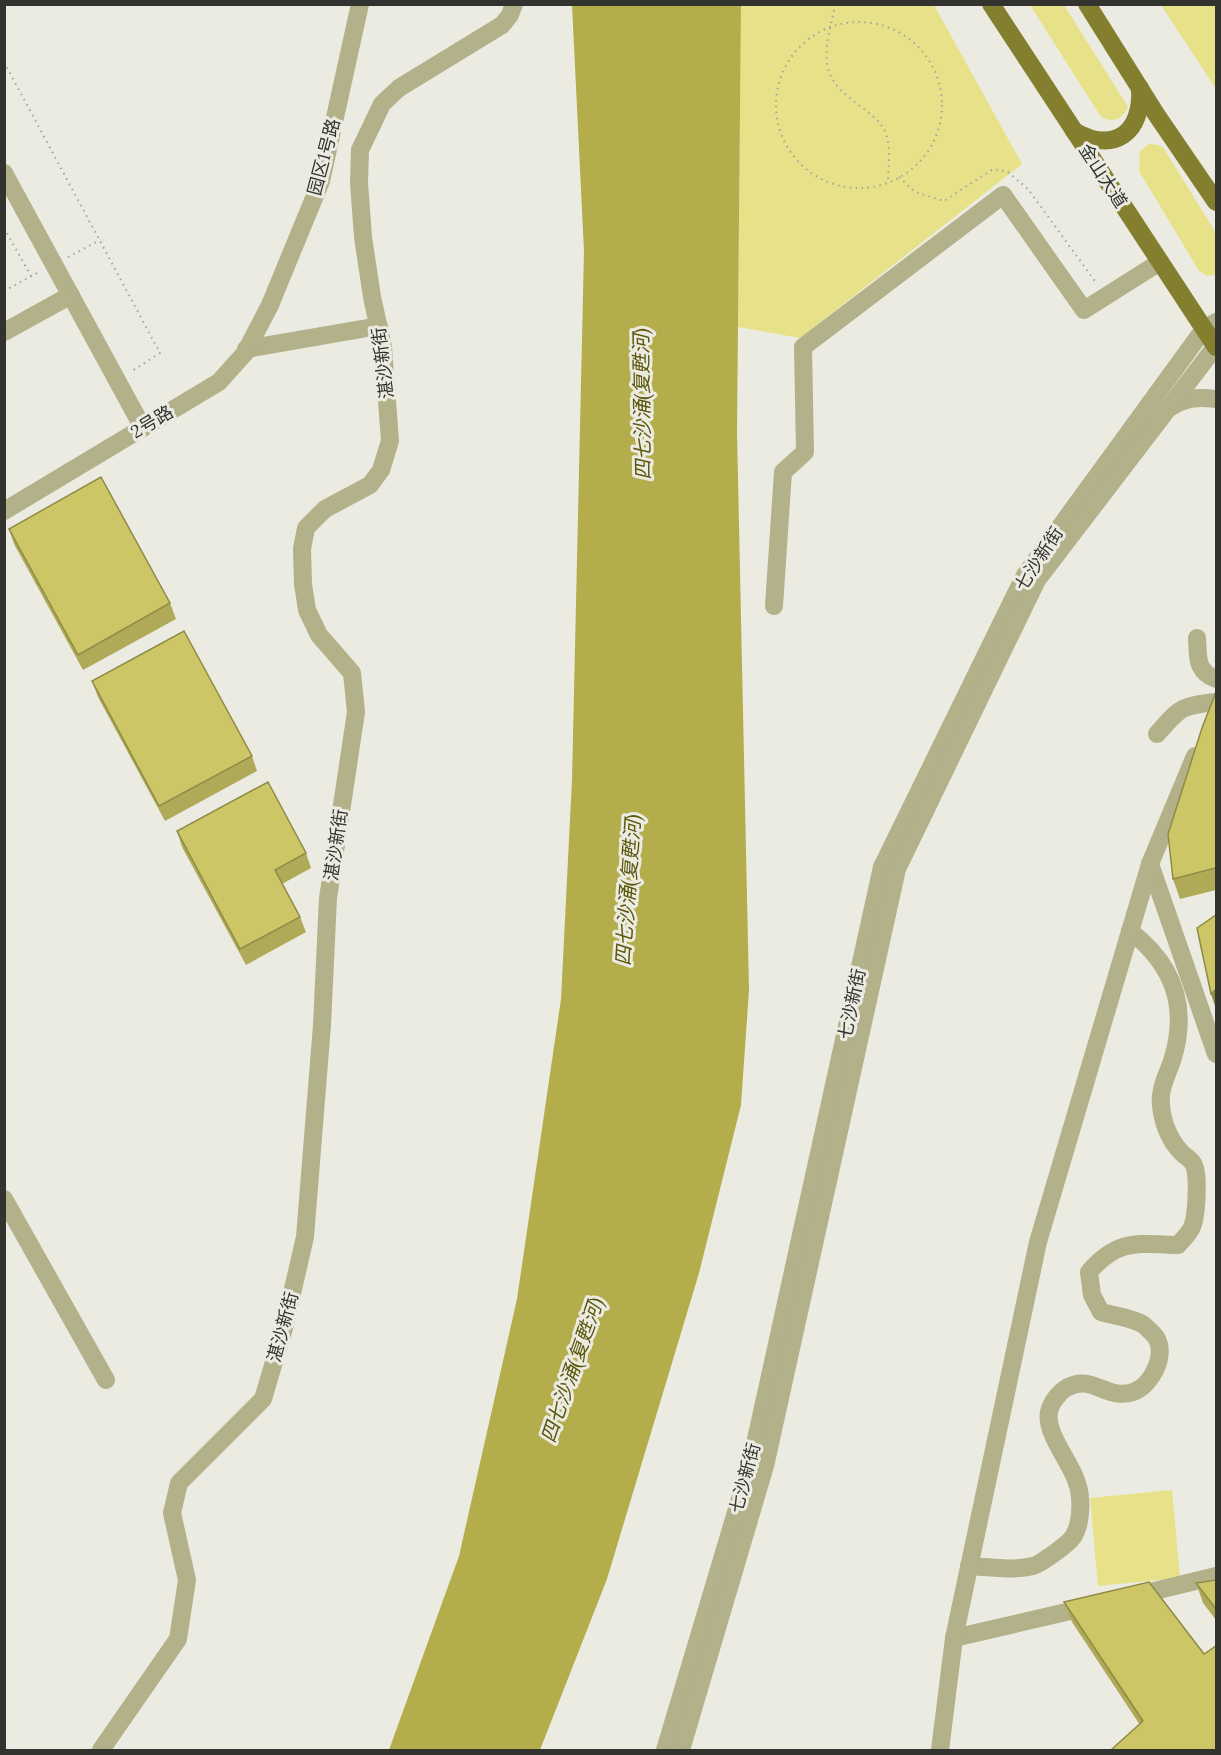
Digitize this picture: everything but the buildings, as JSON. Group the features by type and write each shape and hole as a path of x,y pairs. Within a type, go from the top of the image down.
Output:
{"main road":[{"name":"金山大道","path":"991,4 1160,262 1210,325 1216,347"},
{"path":"1087,4 1216,202"},
{"path":"1074,131 1087,139 1102,141 1116,139 1129,130 1138,118 1141,104 1140,88"}],"street":[{"name":"园区1号路","path":"270,305 321,181 360,4"},
{"name":"湛沙新街","path":"101,1750 178,1639 187,1580 172,1513 179,1483 263,1399 284,1328 305,1237 322,1025 328,898 356,712 352,674 319,635 307,610 303,584 302,549 306,528 325,509 370,484 381,470 390,441 386,372 368,272 359,183 360,150 382,104 399,88 502,25 510,15 514,4"},
{"path":"4,173 143,428"},
{"path":"774,606 783,472 805,452 803,347 1003,195 1084,310 1160,262"},
{"path":"4,332 71,296"},
{"name":"2号路","path":"4,511 219,382 245,353 270,305"},
{"name":"七沙新街","path":"665,1750 751,1462 882,867 1025,575 1210,325"},
{"path":"246,349 379,326"},
{"name":"七沙新街","path":"681,1750 765,1466 897,869 1037,580 1216,347"},
{"path":"1167,410 1182,400 1199,397 1216,399"},
{"path":"1197,638 1199,664 1207,675 1216,680"},
{"path":"1157,734 1178,711 1188,705 1216,701 1209,720"},
{"path":"940,1750 954,1638 1038,1242 1150,864 1203,738"},
{"path":"1150,864 1216,1054"},
{"path":"969,1566 1009,1568 1035,1566 1073,1537 1079,1514 1077,1483 1052,1431 1049,1413 1055,1398 1068,1387 1082,1383 1094,1384 1107,1393 1118,1395 1133,1392 1147,1385 1155,1370 1159,1354 1157,1340 1143,1324 1101,1312 1092,1295 1089,1272 1101,1258 1122,1246 1178,1245 1193,1225 1196,1198 1195,1167 1170,1138 1160,1101 1173,1058 1179,1006 1173,984 1166,970 1145,943 1130,931"},
{"path":"4,1199 106,1380"},
{"path":"954,1638 1216,1576"}],"path":[{"path":"835,4 826,56 829,69 834,84 843,94 881,125 887,138 888,183"},
{"path":"860,21 888,26 913,41 932,63 942,90 942,120 932,147 913,169 888,183 862,188 836,185 813,174 794,156 781,133 776,107 780,81 791,58 808,39 831,26 860,21"},
{"path":"4,62 160,353 117,381"},
{"path":"4,228 31,276"}],"shaded area":[{"path":"741,5 934,5 1022,164 800,338 738,327"},
{"path":"1030,5 1064,5 1128,107 1120,117 1109,120 1101,117"},
{"path":"1161,5 1216,5 1216,89"},
{"path":"1149,144 1163,147 1216,233 1216,274 1208,276 1199,271 1139,171 1140,151"},
{"path":"1172,1490 1180,1578 1098,1586 1090,1498"}],"water":[{"name":"四七沙涌(复甦河)","path":"572,5 741,5 737,432 749,990 741,1105 699,1273 607,1579 540,1750 389,1750 459,1556 517,1299 561,999 572,780 584,251"}]}
